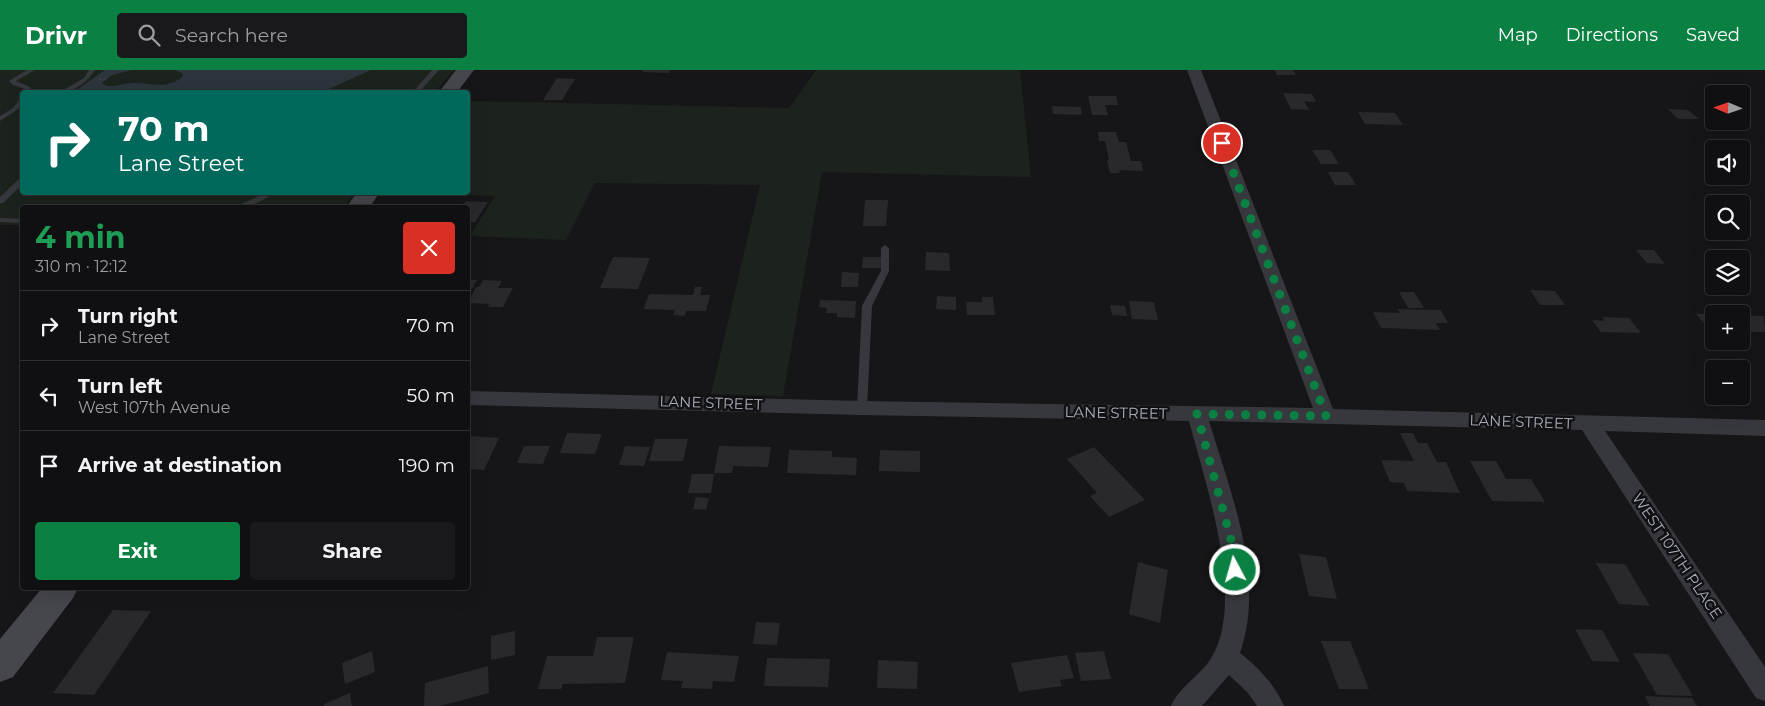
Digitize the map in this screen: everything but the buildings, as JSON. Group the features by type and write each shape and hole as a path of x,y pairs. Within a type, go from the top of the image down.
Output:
{"street":[{"path":"450,90 466,70"},
{"path":"1194,70 1326,416"},
{"name":"LANE STREET","path":"470,398 565,398 862,408 1326,416 1765,428"},
{"path":"1184,706 1226,657 1235,633 1238,608 1234,551 1197,414"},
{"name":"WEST 107TH PLACE","path":"1589,424 1765,689"},
{"path":"0,666 59,590"},
{"path":"1226,657 1249,676 1267,697 1271,706"}],"lane":[{"path":"28,90 28,88 14,84 12,81 32,70"},
{"path":"67,90 86,79 92,70"},
{"path":"418,90 436,70"},
{"path":"0,119 20,102"},
{"path":"0,201 20,183"},
{"path":"244,205 266,195"},
{"path":"0,220 20,221"},
{"path":"862,408 867,306 885,272 885,248"}],"shaded area":[{"path":"0,70 454,70 437,90 20,90 20,195 353,195 345,205 20,205 20,225 0,225"},
{"path":"105,70 132,70 112,75 102,83 112,86 133,83 165,85 177,81 183,76 182,73 175,70 371,70 326,90 77,90"},
{"path":"816,70 1020,70 1031,177 822,172 783,396 711,394 760,185 595,183 566,240 470,236 495,196 461,195 470,195 470,101 789,108"}],"route":[{"path":"1222,143 1326,416 1197,414 1234,551 1235,570"}]}
